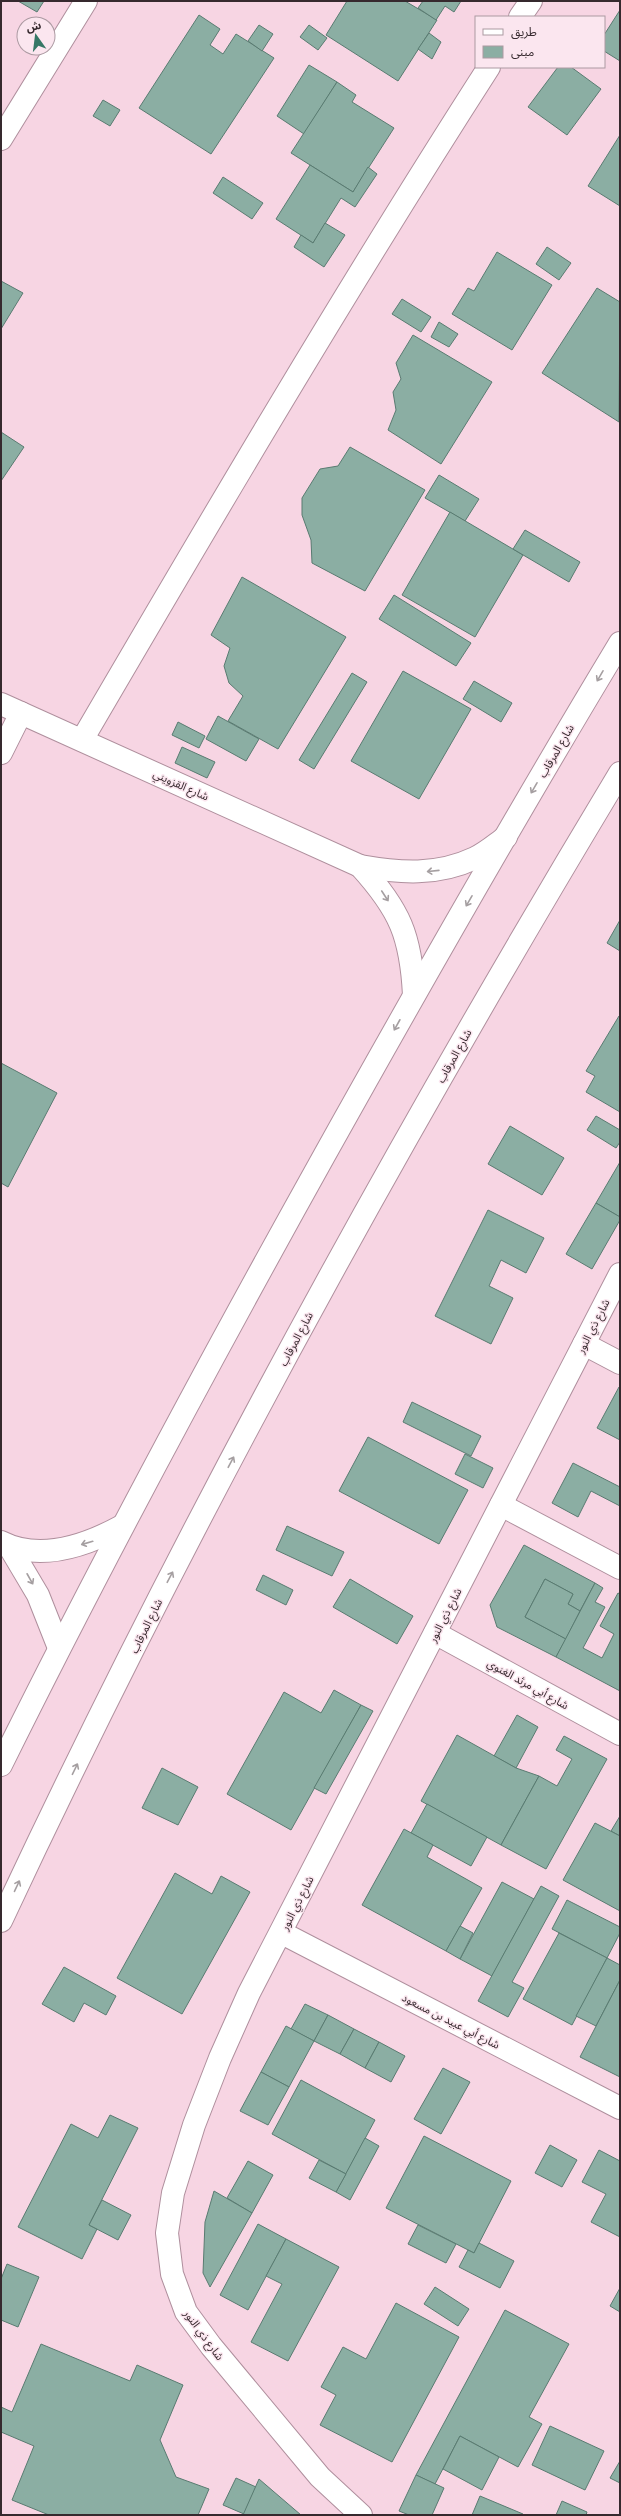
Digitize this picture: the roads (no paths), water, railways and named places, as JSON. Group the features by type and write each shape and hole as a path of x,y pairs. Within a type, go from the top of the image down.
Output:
{"street":[{"path":"1,139 86,1"},
{"path":"521,16 531,1"},
{"path":"82,740 234,479 390,221 488,68"},
{"name":"شارع المرقاب","path":"1,1766 59,1648 122,1526 414,995 620,643"},
{"name":"شارع القزويني","path":"1,704 360,866 399,873 438,870 476,858 506,837"},
{"path":"1,753 21,713"},
{"name":"شارع المرقاب","path":"1,1921 163,1591 311,1312 465,1036 620,772"},
{"name":"شارع القزويني","path":"360,866 384,893 402,924 412,959 414,995"},
{"name":"شارع ذي النور","path":"361,2515 320,2477 211,2346 186,2312 172,2274 167,2233 172,2199 194,2125 220,2058 249,1993 282,1933 620,1274"},
{"path":"584,1344 620,1363"},
{"path":"501,1505 620,1568"},
{"path":"5,1544 38,1551 68,1548 96,1540 122,1526"},
{"path":"5,1544 38,1595 59,1648"},
{"name":"شارع أبي مرثد الغنوي","path":"435,1633 620,1734"},
{"name":"شارع أبي عبيد بن مسعود","path":"282,1933 620,2108"}]}
